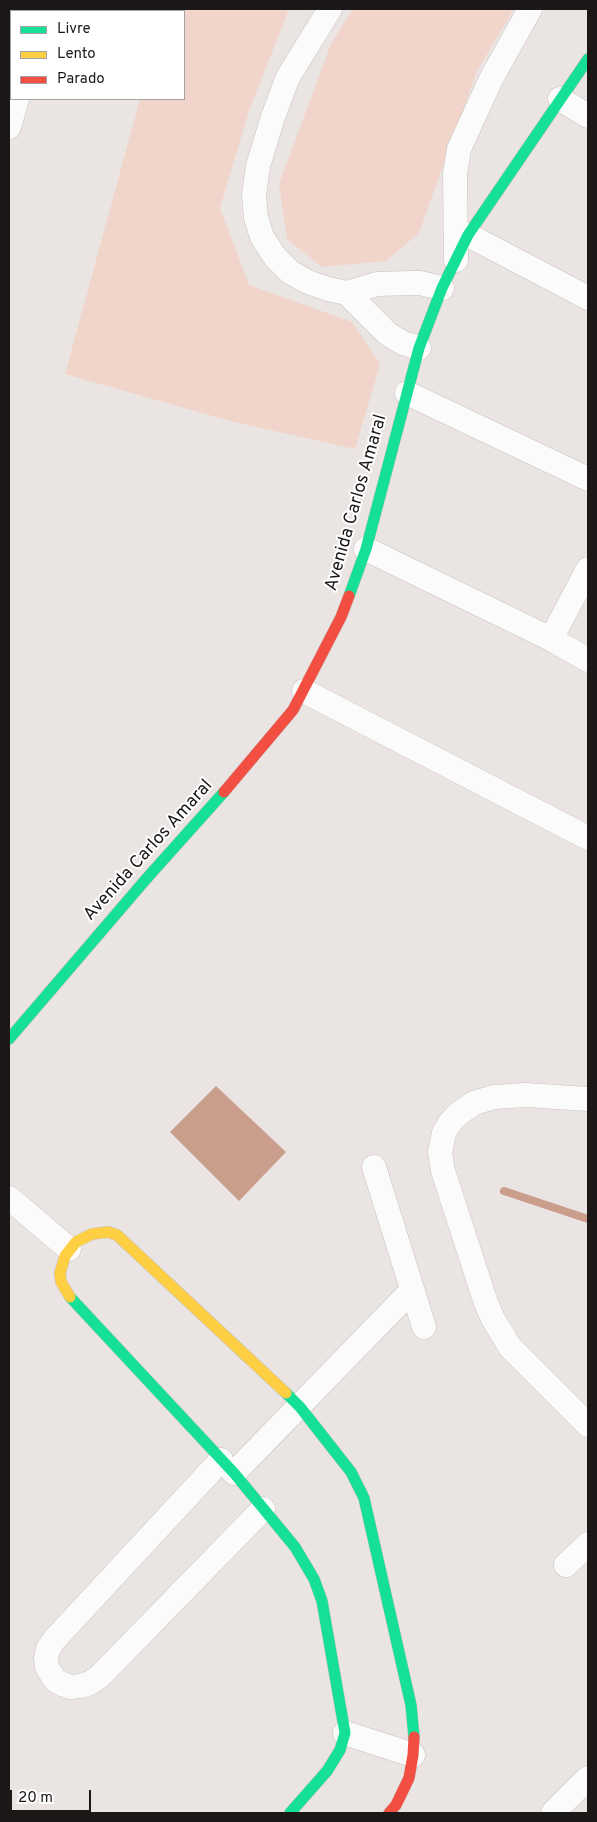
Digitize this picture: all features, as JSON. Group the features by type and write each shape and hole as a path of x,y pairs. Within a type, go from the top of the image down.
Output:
{"street":[{"path":"330,9 288,76 272,117 258,166 254,195 256,218 262,238 274,257 290,272 308,282 347,293 388,334 403,343 419,348"},
{"path":"456,260 455,174 458,149 491,79 530,9"},
{"name":"Avenida Carlos Amaral","path":"9,1039 135,891 240,775 293,710 341,617 366,549 419,348 442,288 468,235 588,59"},
{"path":"560,99 588,116"},
{"path":"9,127 17,100"},
{"path":"468,235 588,298"},
{"path":"347,293 377,284 420,283 442,288"},
{"path":"407,393 588,479"},
{"path":"366,549 551,639 588,660"},
{"path":"551,639 588,568"},
{"path":"304,691 588,838"},
{"path":"588,1099 526,1095 494,1097 474,1103 458,1114 450,1123 444,1133 440,1152 443,1171 492,1319 510,1347 588,1424"},
{"path":"374,1167 424,1327"},
{"path":"9,1198 69,1249"},
{"path":"290,1813 327,1771 340,1750 345,1733 322,1601 314,1579 295,1547 263,1508 228,1466 66,1292 61,1282 60,1272 62,1264 69,1249 85,1236 100,1232 117,1235 300,1407 351,1472 364,1498 411,1705 414,1734 409,1778 396,1805 389,1813"},
{"path":"263,1508 99,1677 90,1683 71,1687 55,1680 47,1667 46,1658 48,1648 54,1640 228,1466 300,1407 412,1290"},
{"path":"566,1565 588,1544"},
{"path":"345,1733 413,1755"},
{"path":"554,1813 588,1778"}],"shaded area":[{"path":"289,9 249,111 220,208 249,285 352,322 380,364 355,449 234,422 65,374 140,100 185,100 185,10 168,10"},
{"path":"353,9 514,9 477,71 419,233 386,261 322,267 287,239 279,184 331,44"},
{"path":"216,1086 286,1152 239,1201 170,1132"}],"waterway":[{"path":"504,1191 588,1219"}],"traffic: fast":[{"path":"349,596 366,549 419,348 442,288 468,235 588,59"},
{"path":"9,1039 147,878 224,792"},
{"path":"70,1297 234,1473 295,1547 314,1579 322,1601 345,1733 340,1750 327,1771 290,1813"},
{"path":"286,1393 300,1407 351,1472 364,1498 411,1705 414,1737"}],"traffic: slow":[{"path":"70,1297 61,1282 60,1273 65,1256 76,1242 92,1234 108,1232 117,1235 286,1393"}],"traffic: jam":[{"path":"224,792 293,710 341,617 349,596"},
{"path":"389,1813 396,1805 409,1778 414,1737"}]}
